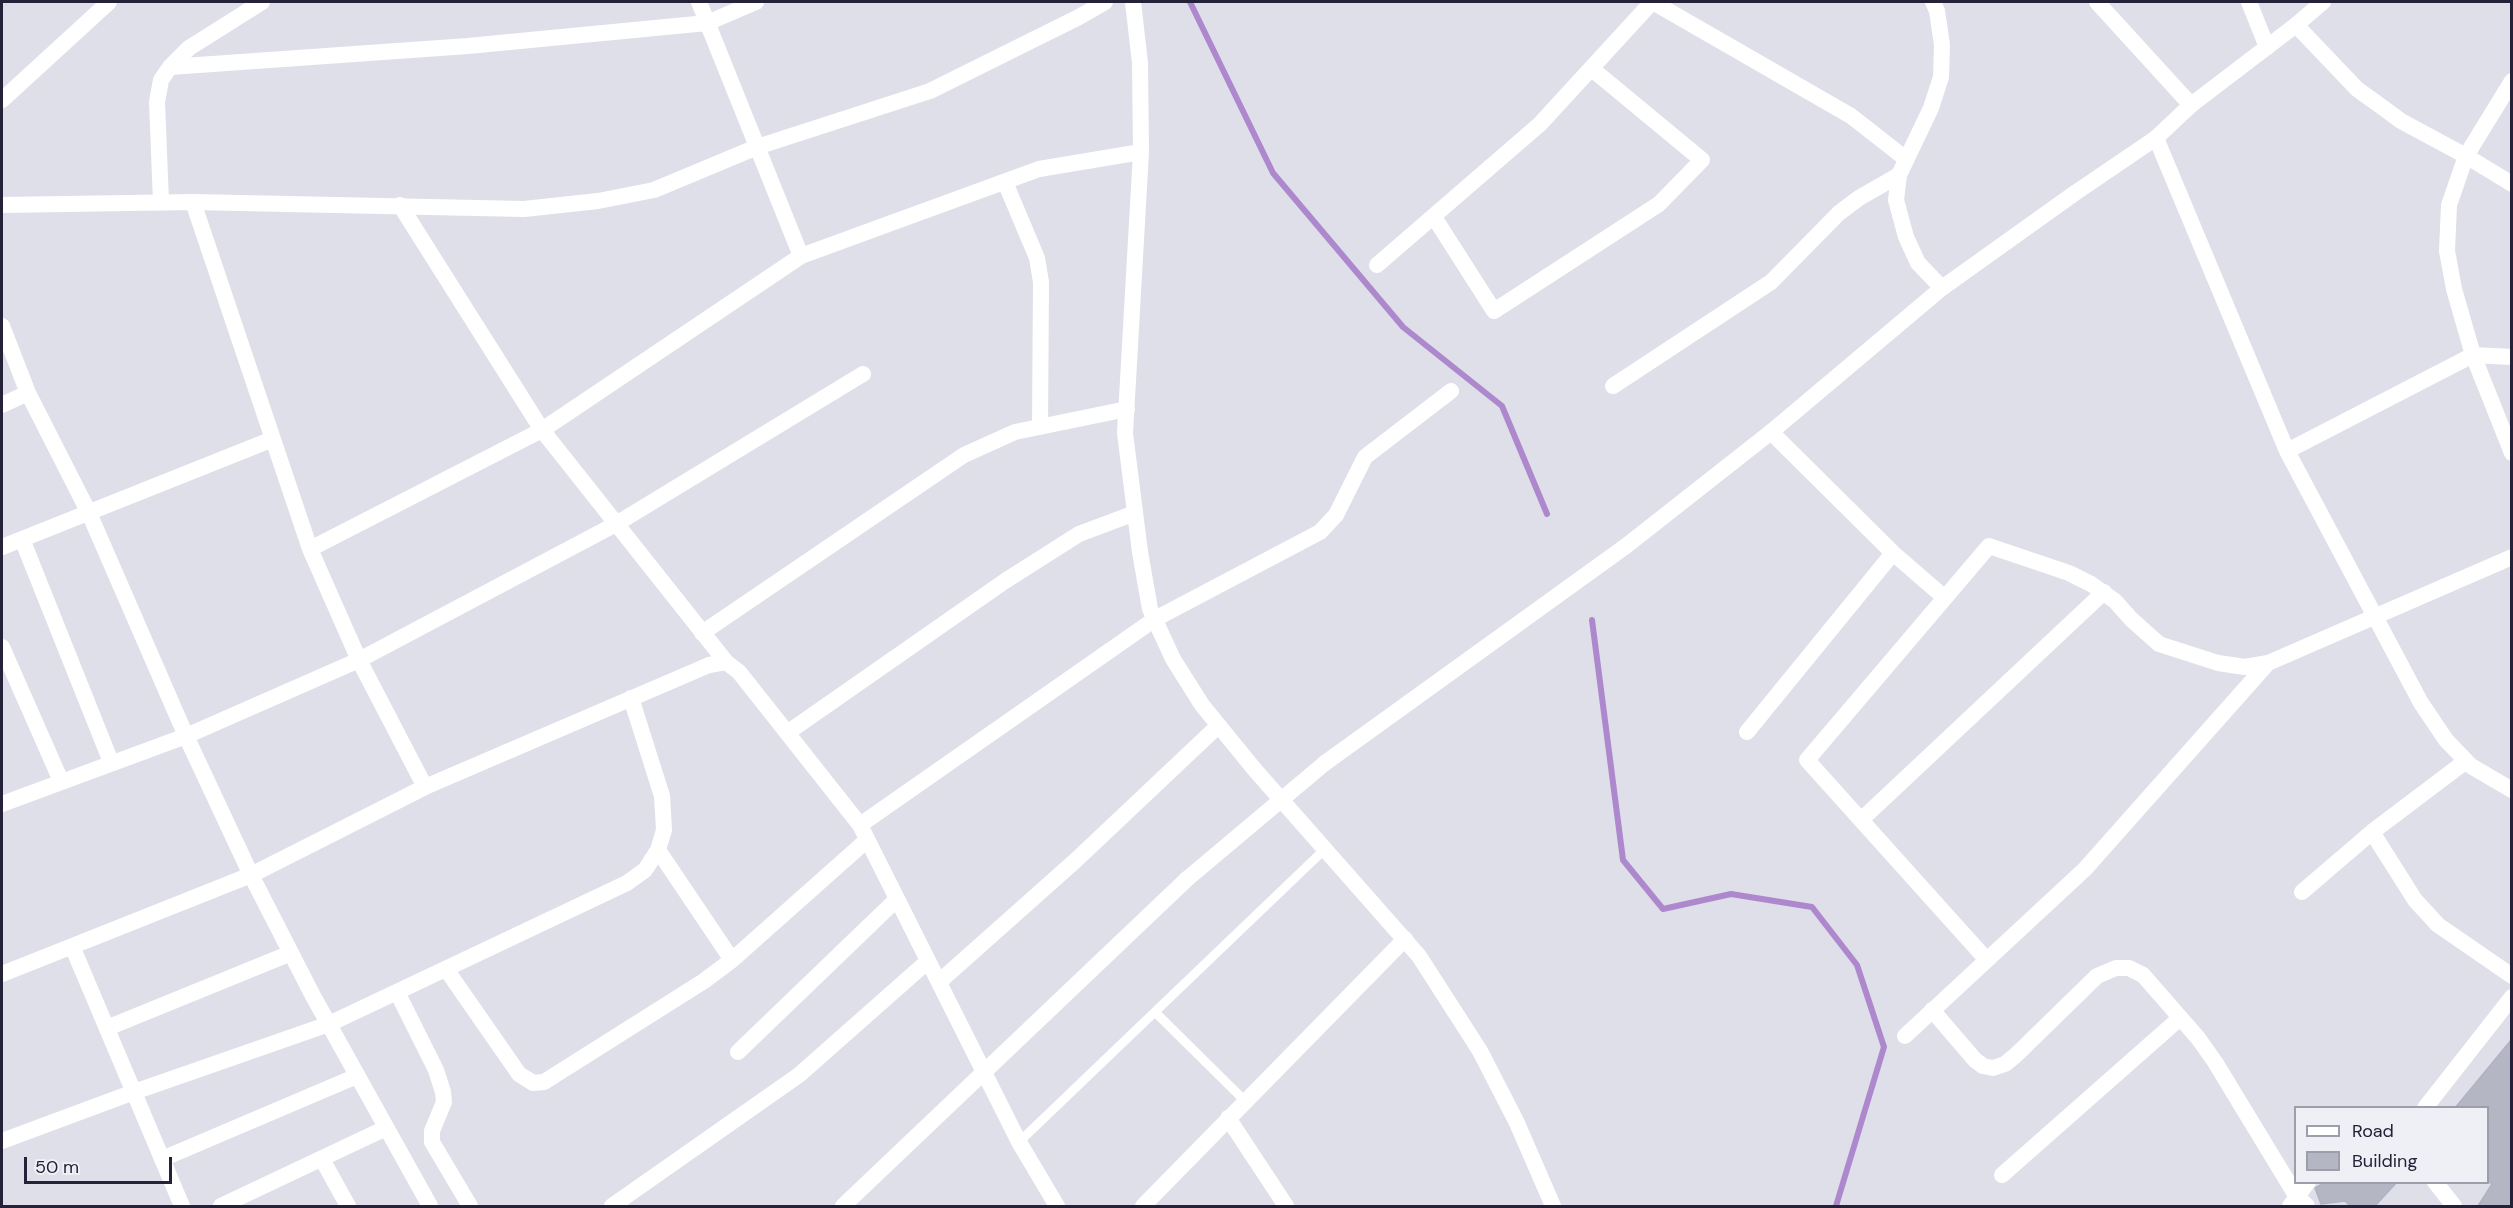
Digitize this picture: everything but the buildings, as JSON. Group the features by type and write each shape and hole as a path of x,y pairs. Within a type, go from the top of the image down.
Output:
{"street":[{"path":"2,100 109,2"},
{"path":"161,202 158,102 161,80 189,48 262,2"},
{"path":"699,2 801,256"},
{"path":"170,67 468,46 707,23 756,2"},
{"path":"2,205 193,202 524,209 598,201 654,190 757,147 930,91 1105,2"},
{"path":"1133,2 1140,63 1141,152 1125,433 1140,552 1150,609 1173,659 1218,726 1419,956 1480,1052 1517,1123 1554,1206"},
{"path":"1377,265 1540,124 1653,2 1851,116 1906,159"},
{"path":"1933,2 1942,45 1941,76 1931,108 1899,175 1896,200 1906,237 1918,263 1942,288"},
{"path":"2097,2 2191,105"},
{"path":"2249,2 2267,47"},
{"path":"851,1204 1187,879 1325,763 1626,546 1771,432 1942,288 2075,192 2156,138 2191,105 2323,2"},
{"path":"2296,25 2357,89 2401,121 2466,156 2511,184"},
{"path":"1434,217 1494,311 1659,204 1702,159 1592,69"},
{"path":"2510,447 2473,355 2454,289 2447,251 2449,205 2466,156 2511,81"},
{"path":"2156,138 2287,451 2421,703 2446,740 2471,766 2511,790"},
{"path":"310,549 542,430 801,256 1039,169 1141,152"},
{"path":"1613,386 1772,282 1839,213 1859,198 1899,175"},
{"path":"1005,182 1037,258 1041,282 1040,427"},
{"path":"193,202 310,549 359,660 425,787"},
{"path":"400,205 542,430 702,633 726,662 739,672 863,832 1019,1142 1057,1206"},
{"path":"2,326 28,393 89,513 186,736 251,874 357,1076 430,1206"},
{"path":"2287,451 2473,355 2511,357"},
{"path":"2,804 186,736 359,660 616,524 863,374"},
{"path":"446,969 519,1074 533,1083 544,1082 704,981 732,960 863,832 1155,619 1320,532 1336,515 1365,457 1451,391"},
{"path":"2,405 28,393"},
{"path":"702,633 964,455 1015,432 1127,409"},
{"path":"1771,432 1893,553 1945,598"},
{"path":"2,548 273,439"},
{"path":"787,733 995,588 1079,534 1135,513"},
{"path":"22,539 111,762"},
{"path":"1986,959 1807,760 1989,546 2069,573 2104,592 2159,644 2218,663 2245,667 2268,663 2511,557"},
{"path":"1747,732 1893,553"},
{"path":"1861,820 2104,592"},
{"path":"2,647 61,781"},
{"path":"3,970 72,946 251,874 425,787 710,665 726,662"},
{"path":"1905,1036 2085,869 2268,663"},
{"path":"2,1141 329,1024 627,883 645,870 658,850 664,830 662,796 631,698"},
{"path":"939,982 1075,861 1218,726"},
{"path":"2302,892 2372,832 2466,761"},
{"path":"2372,832 2415,900 2438,925 2511,976"},
{"path":"658,850 732,960"},
{"path":"738,1052 897,899"},
{"path":"1143,1206 1404,939"},
{"path":"72,946 182,1206"},
{"path":"107,1028 291,952"},
{"path":"612,1206 799,1074 928,961"},
{"path":"1932,1010 1975,1060 1983,1066 1993,1068 2005,1064 2016,1055 2097,976 2116,968 2129,968 2143,975 2198,1038 2230,1084 2298,1203"},
{"path":"398,992 436,1070 443,1092 444,1102 432,1131 432,1142 471,1206"},
{"path":"2426,1106 2511,997"},
{"path":"2002,1175 2180,1018"},
{"path":"162,1159 357,1076"},
{"path":"1228,1118 1286,1206"},
{"path":"221,1206 386,1128"},
{"path":"322,1159 348,1206"},
{"path":"2298,1203 2307,1184"},
{"path":"2437,1184 2454,1206"}],"lane":[{"path":"1019,1142 1325,849"},
{"path":"1155,1012 1245,1101"}],"waterway":[{"path":"1190,2 1273,173 1403,327 1502,406 1547,514"},
{"path":"1592,620 1623,860 1663,909 1731,894 1812,907 1857,965 1884,1047 1836,1206"}]}
